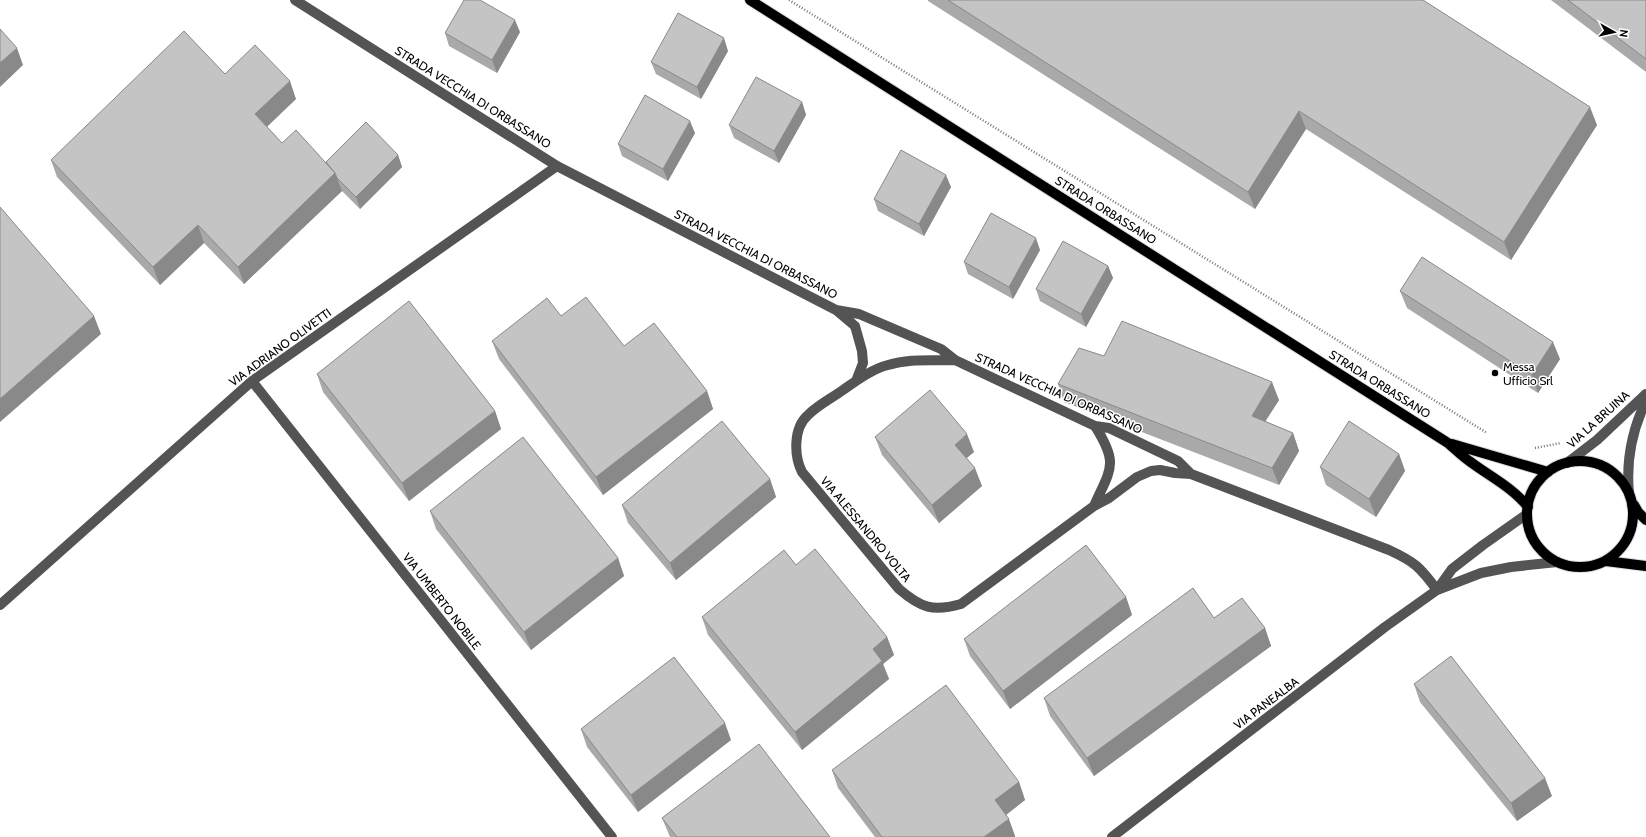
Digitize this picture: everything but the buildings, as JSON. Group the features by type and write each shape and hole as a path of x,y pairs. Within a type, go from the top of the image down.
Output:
{"main road":[{"name":"STRADA ORBASSANO","path":"750,0 1448,443 1470,462 1521,498 1528,511 1530,529 1536,543 1545,554 1557,562 1573,567 1590,567 1606,561 1617,553 1626,542 1632,529 1634,514 1630,497"},
{"name":"STRADA ORBASSANO","path":"1448,443 1548,472"},
{"path":"1528,511 1534,487 1548,472 1567,462 1582,461 1597,464 1610,470 1621,480 1638,512 1646,520"},
{"path":"1606,561 1646,566"}],"street":[{"name":"STRADA VECCHIA DI ORBASSANO","path":"295,0 557,166 836,310 859,314 941,349 955,360 1095,426 1109,428 1178,461 1191,474 1410,559 1422,569 1437,590"},
{"name":"VIA ADRIANO OLIVETTI","path":"0,605 252,381 557,166"},
{"path":"836,310 855,326 862,351 863,363 856,381"},
{"name":"VIA ALESSANDRO VOLTA","path":"955,360 925,359 886,365 856,381 807,415 799,429 796,446 798,464 802,472 899,589 911,600 929,607 945,609 961,604 1094,506 1109,498 1137,477 1151,470 1191,474"},
{"name":"VIA UMBERTO NOBILE","path":"252,381 612,837"},
{"name":"VIA LA BRUINA","path":"1567,462 1597,440 1646,394"},
{"name":"VIA LA BRUINA","path":"1630,497 1628,479 1630,450 1635,429 1646,401"},
{"name":"VIA ALESSANDRO VOLTA","path":"1094,506 1107,481 1111,466 1106,444 1095,426"},
{"path":"1437,590 1452,569 1528,511"},
{"path":"1437,590 1481,573 1511,567 1557,562"},
{"name":"VIA PANEALBA","path":"1112,837 1385,627 1437,590"}],"path":[{"path":"788,0 1445,409 1493,437"},
{"path":"1534,448 1564,442"}],"place":[{"name":"Messa Ufficio Srl","path":"1495,373"}]}
